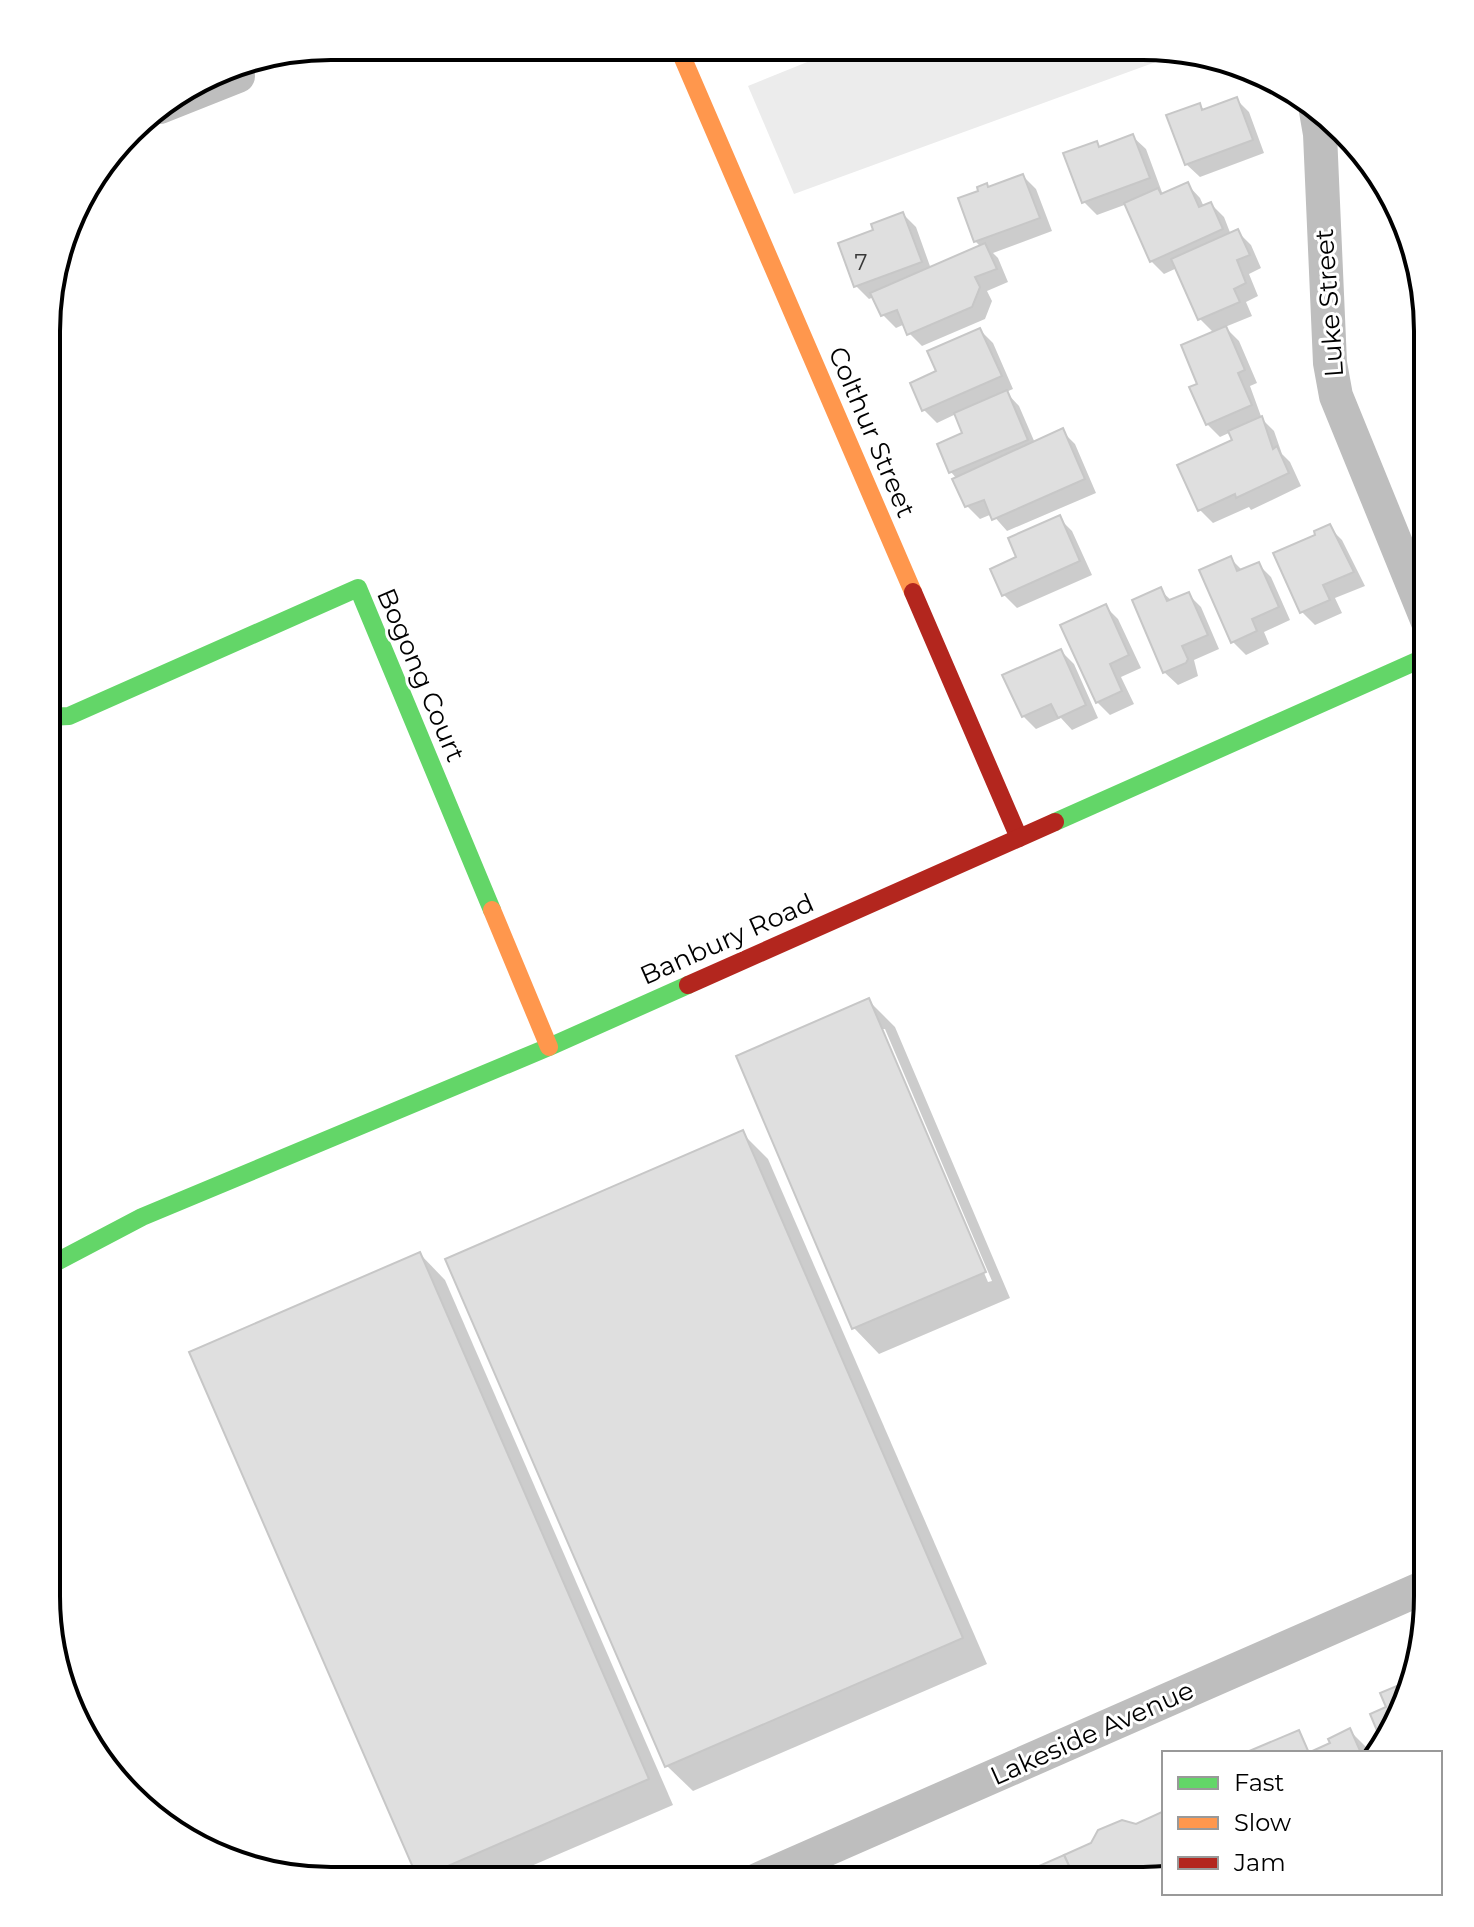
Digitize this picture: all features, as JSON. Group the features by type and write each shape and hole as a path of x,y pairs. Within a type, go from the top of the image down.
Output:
{"street":[{"name":"Colthur Street","path":"684,60 1019,838"},
{"name":"Luke Street","path":"1318,124 1330,363 1336,396 1414,587"},
{"name":"Bogong Court","path":"60,716 69,716 358,588 549,1047"},
{"name":"Banbury Road","path":"60,1259 142,1217 549,1047 1414,662"},
{"name":"Lakeside Avenue","path":"787,1867 1413,1592"}],"shaded area":[{"path":"812,60 1159,61 794,194 748,86"}],"building":[{"path":"1237,97 1253,140 1185,165 1166,115 1200,103 1202,110"},
{"path":"1133,134 1150,178 1082,203 1063,153 1097,141 1099,147"},
{"path":"1023,174 1040,218 974,242 958,198 978,191 977,187 987,183 988,187"},
{"path":"1188,182 1199,207 1211,202 1223,229 1150,262 1124,203 1158,188 1161,194"},
{"path":"903,212 922,262 854,287 838,243 873,230 871,224"},
{"path":"1238,229 1250,255 1237,260 1246,283 1234,289 1240,302 1198,320 1171,259"},
{"path":"985,243 997,269 975,277 980,287 972,307 907,335 897,310 881,316 870,293"},
{"path":"1226,326 1245,370 1238,373 1252,405 1206,425 1189,387 1197,384 1181,345"},
{"path":"980,328 1002,376 922,411 910,383 936,371 927,351"},
{"path":"1007,390 1028,440 949,473 937,444 962,433 954,413"},
{"path":"1262,416 1273,449 1277,446 1289,473 1236,498 1235,494 1198,511 1177,465 1232,440 1228,431"},
{"path":"1063,428 1085,479 992,520 984,500 965,507 952,479"},
{"path":"1060,515 1080,561 1002,596 990,569 1016,557 1008,538"},
{"path":"1330,524 1354,572 1323,585 1330,600 1300,613 1273,553 1315,535 1314,531"},
{"path":"1231,556 1237,571 1259,562 1279,607 1252,619 1257,631 1231,643 1199,570"},
{"path":"1161,587 1167,601 1189,592 1208,635 1182,646 1188,659 1186,663 1163,673 1132,600"},
{"path":"1106,604 1129,655 1110,664 1122,691 1096,703 1060,625"},
{"path":"1061,649 1086,705 1058,718 1051,704 1022,717 1002,675"},
{"path":"869,998 986,1272 852,1329 736,1056"},
{"path":"743,1130 963,1638 665,1767 445,1259"},
{"path":"420,1252 649,1779 446,1867 413,1867 189,1352"},
{"path":"1399,1685 1377,1731 1370,1714 1386,1707 1380,1693"},
{"path":"1350,1728 1360,1751 1312,1751 1330,1743 1328,1739"},
{"path":"1299,1730 1308,1751 1249,1751"},
{"path":"1162,1812 1162,1866 1070,1867 1064,1855 1091,1843 1098,1830 1122,1820 1136,1824"},
{"path":"1064,1855 1070,1867 1037,1867"}],"traffic: fast":[{"path":"60,716 69,716 358,588 492,910"},
{"path":"1055,822 1414,662"},
{"path":"60,1260 142,1217 549,1047 688,985"}],"traffic: slow":[{"path":"684,60 913,592"},
{"path":"492,910 549,1047"}],"traffic: jam":[{"path":"913,592 1019,838"},
{"path":"688,985 1055,822"}]}
